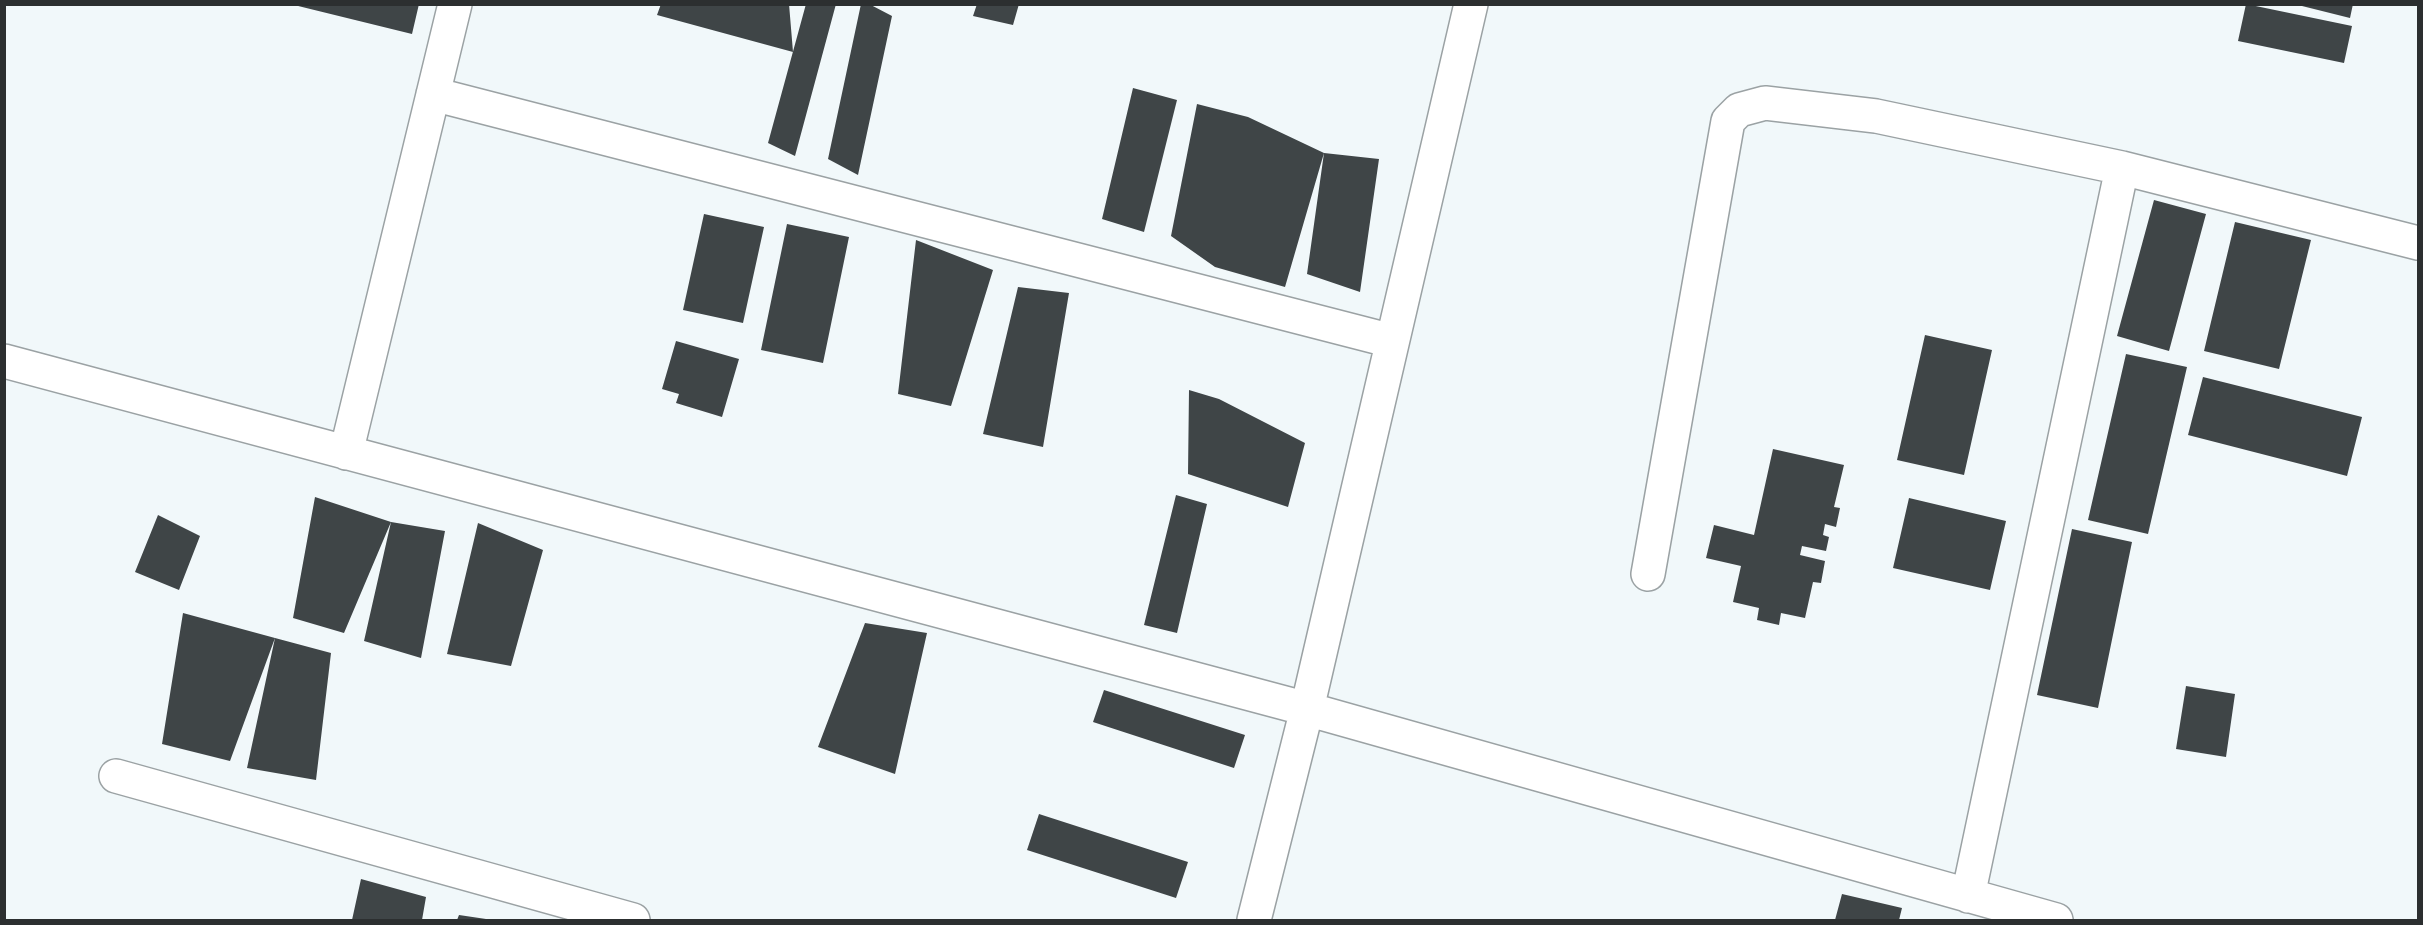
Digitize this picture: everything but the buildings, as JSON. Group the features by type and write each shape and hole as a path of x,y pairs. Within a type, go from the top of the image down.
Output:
{"street":[{"path":"346,453 455,4"},
{"path":"1254,921 1471,4"},
{"path":"433,94 1392,341"},
{"path":"1648,574 1728,121 1739,110 1765,103 1876,116 2122,168 2418,243"},
{"path":"1968,896 2122,168"},
{"path":"4,361 1306,709 2056,921"},
{"path":"116,776 633,921"}]}
